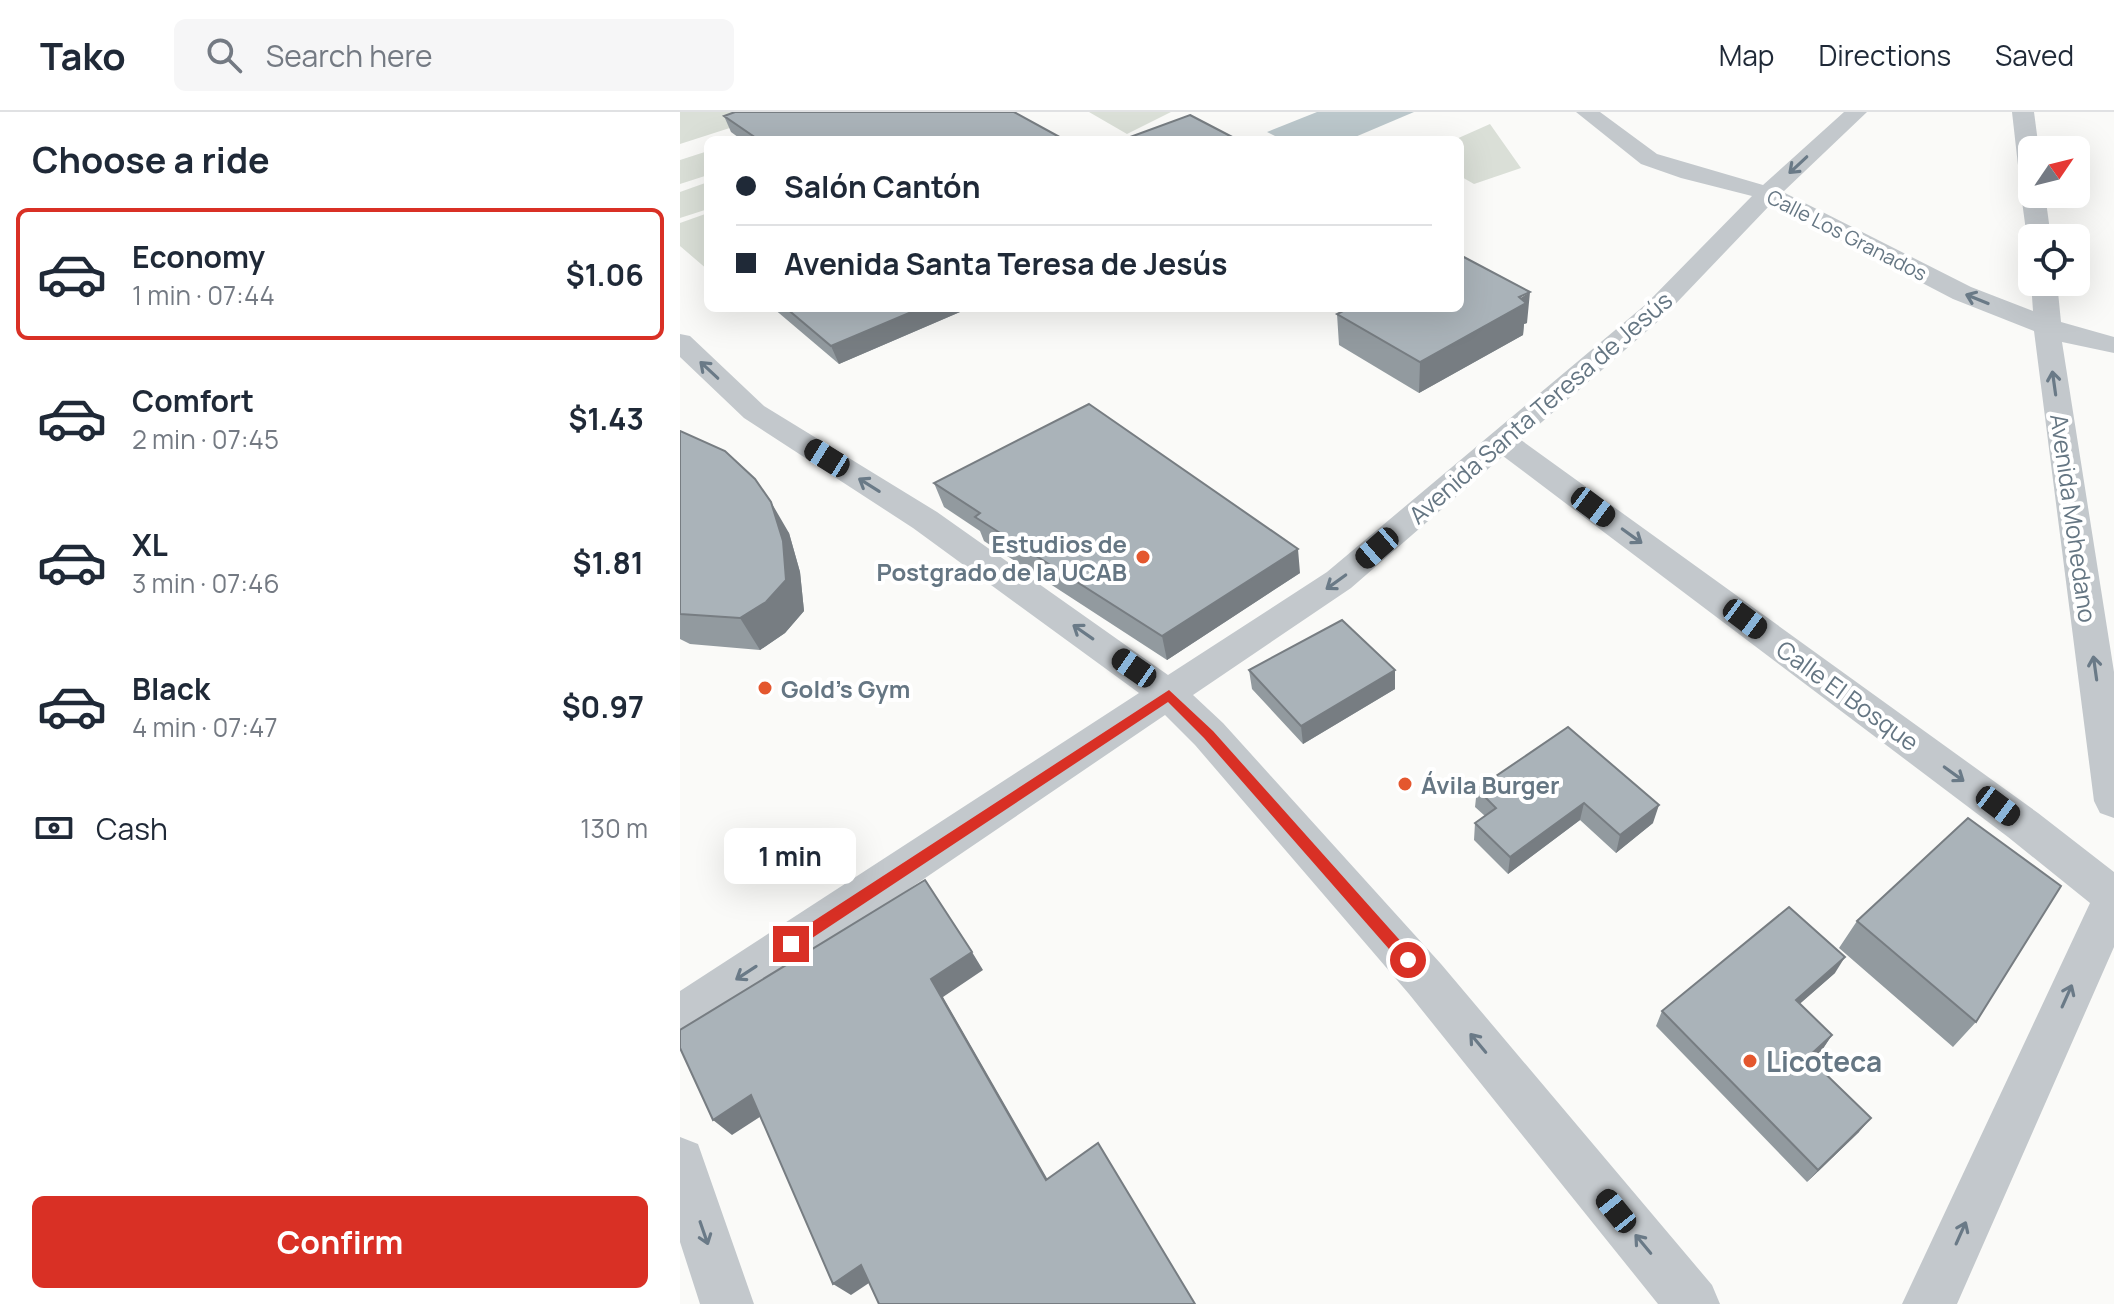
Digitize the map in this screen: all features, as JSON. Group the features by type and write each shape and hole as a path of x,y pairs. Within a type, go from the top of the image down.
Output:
{"street":[{"name":"Calle Los Granados","path":"1587,112 1649,159 1689,173 1768,193 1962,293 2074,337 2114,345"},
{"name":"Avenida Santa Teresa de Jesús","path":"680,1017 1339,580 1654,311 1768,193 1856,112"},
{"path":"2023,112 2026,136"},
{"name":"Avenida Mohedano","path":"2046,296 2049,348 2114,801"},
{"path":"680,342 754,412 925,520 1169,695 1209,734 1425,979 1693,1304"},
{"name":"Calle El Bosque","path":"1501,440 2023,825 2114,898"},
{"path":"1929,1304 2114,898"},
{"path":"680,1162 727,1304"}],"shaded area":[{"path":"680,112 780,112 704,136 680,144"},
{"path":"1089,112 1171,112 1127,134"},
{"path":"1317,112 1414,112 1357,136 1275,136 1267,132"},
{"path":"1490,124 1521,168 1474,184 1464,178 1463,136"},
{"path":"704,152 704,176 680,184 680,160"},
{"path":"704,183 704,210 680,218 680,192"},
{"path":"704,214 704,267 680,246 680,223"}],"building":[{"path":"735,112 1014,112 1058,136 753,136 724,116"},
{"path":"1190,115 1230,136 1133,136"},
{"path":"1464,257 1530,292 1519,297 1526,303 1420,362 1337,314 1464,312"},
{"path":"791,312 912,312 831,346"},
{"name":"Estudios de Postgrado de la UCAB","path":"1089,404 1298,549 1162,636 975,517 980,513 934,483"},
{"path":"680,431 725,451 755,479 771,502 783,541 786,580 766,602 740,618 680,614"},
{"path":"1342,620 1395,670 1301,726 1249,670"},
{"path":"1568,727 1659,805 1620,835 1584,803 1510,857 1475,823 1496,808 1477,789"},
{"path":"1968,818 2061,886 1976,1022 1857,921"},
{"path":"925,880 972,952 931,979 1046,1180 1098,1143 1195,1304 879,1304 861,1265 833,1284 751,1095 713,1120 680,1048 680,1030"},
{"name":"Licoteca","path":"1789,907 1845,957 1796,1000 1832,1035 1808,1057 1871,1118 1818,1170 1662,1011"}],"place":[{"name":"Estudios de Postgrado de la UCAB","path":"1143,557"},
{"name":"Gold's Gym","path":"765,688"},
{"name":"Ávila Burger","path":"1405,784"},
{"name":"Licoteca","path":"1750,1061"}],"route":[{"path":"791,944 1169,695 1209,734 1408,960"}]}
